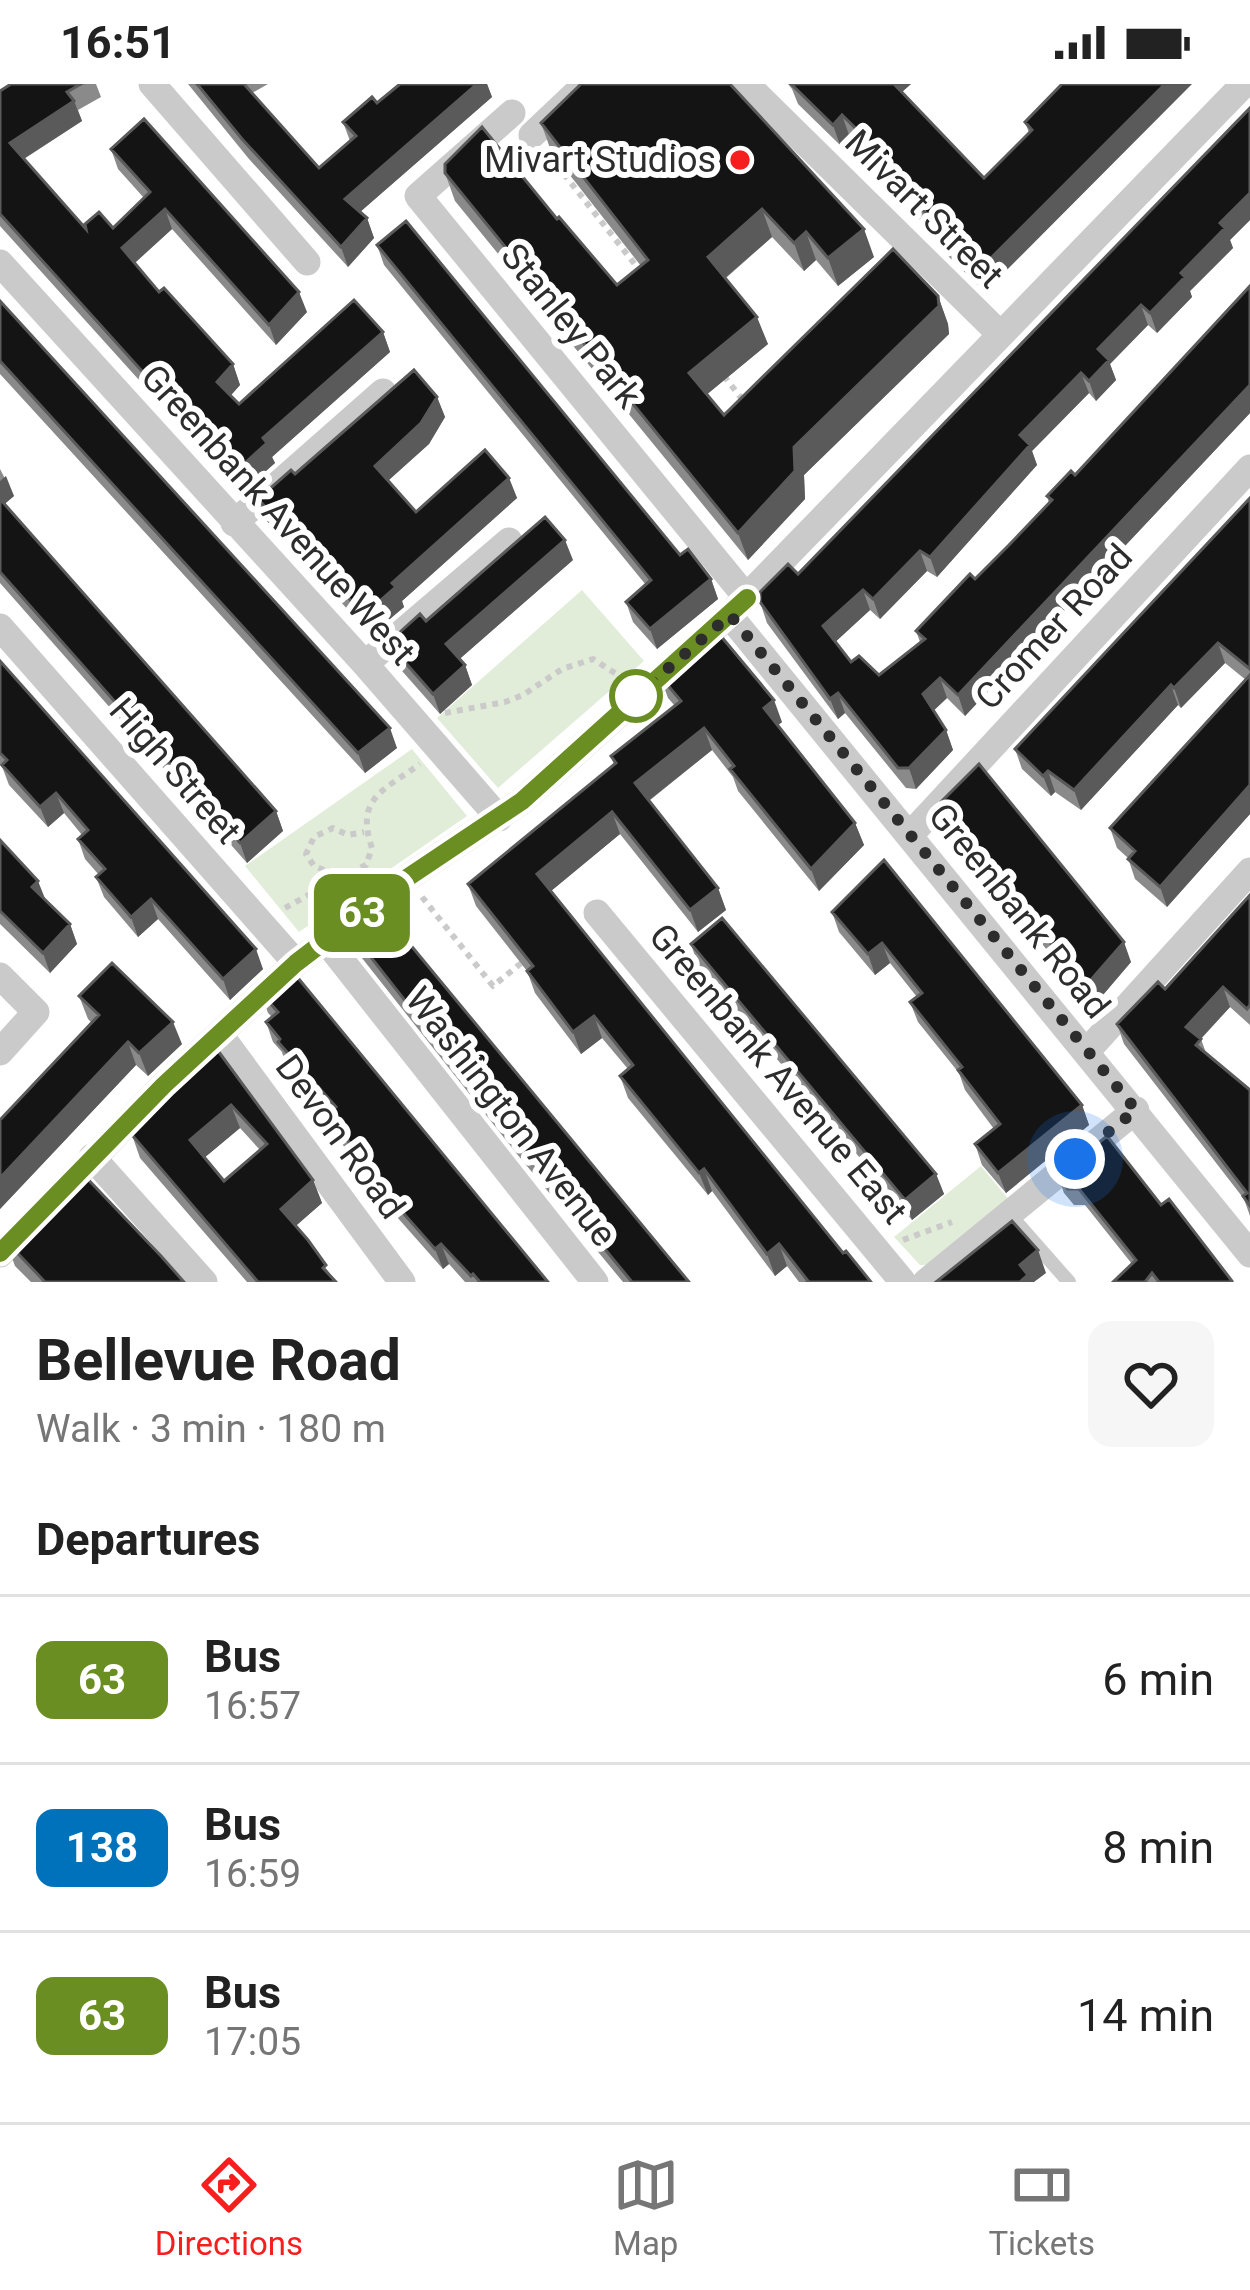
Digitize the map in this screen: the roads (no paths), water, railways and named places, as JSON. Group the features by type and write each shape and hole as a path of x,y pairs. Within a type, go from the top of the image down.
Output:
{"street":[{"path":"152,84 307,262"},
{"path":"532,135 586,84"},
{"name":"Mivart Street","path":"746,84 1000,334"},
{"path":"767,105 788,84"},
{"path":"0,1253 92,1157 296,963 407,878 500,818 738,607 1244,84"},
{"name":"Stanley Park","path":"512,113 418,196 738,607"},
{"name":"Greenbank Avenue West","path":"0,263 500,818"},
{"path":"234,523 383,392"},
{"name":"Cromer Road","path":"910,835 1250,468"},
{"path":"365,664 509,541"},
{"name":"Greenbank Road","path":"738,607 910,835 1250,1254"},
{"name":"High Street","path":"0,626 296,963"},
{"path":"1088,1050 1250,871"},
{"name":"Greenbank Avenue East","path":"597,913 903,1282"},
{"name":"Washington Avenue","path":"326,940 595,1282"},
{"path":"0,976 36,1012 0,1052"},
{"name":"Devon Road","path":"220,1035 402,1282"},
{"path":"926,1282 1136,1110"},
{"path":"92,1157 205,1282"}],"lane":[{"path":"1009,1214 1069,1282"}],"place":[{"name":"Mivart Studios","path":"740,160"}]}
